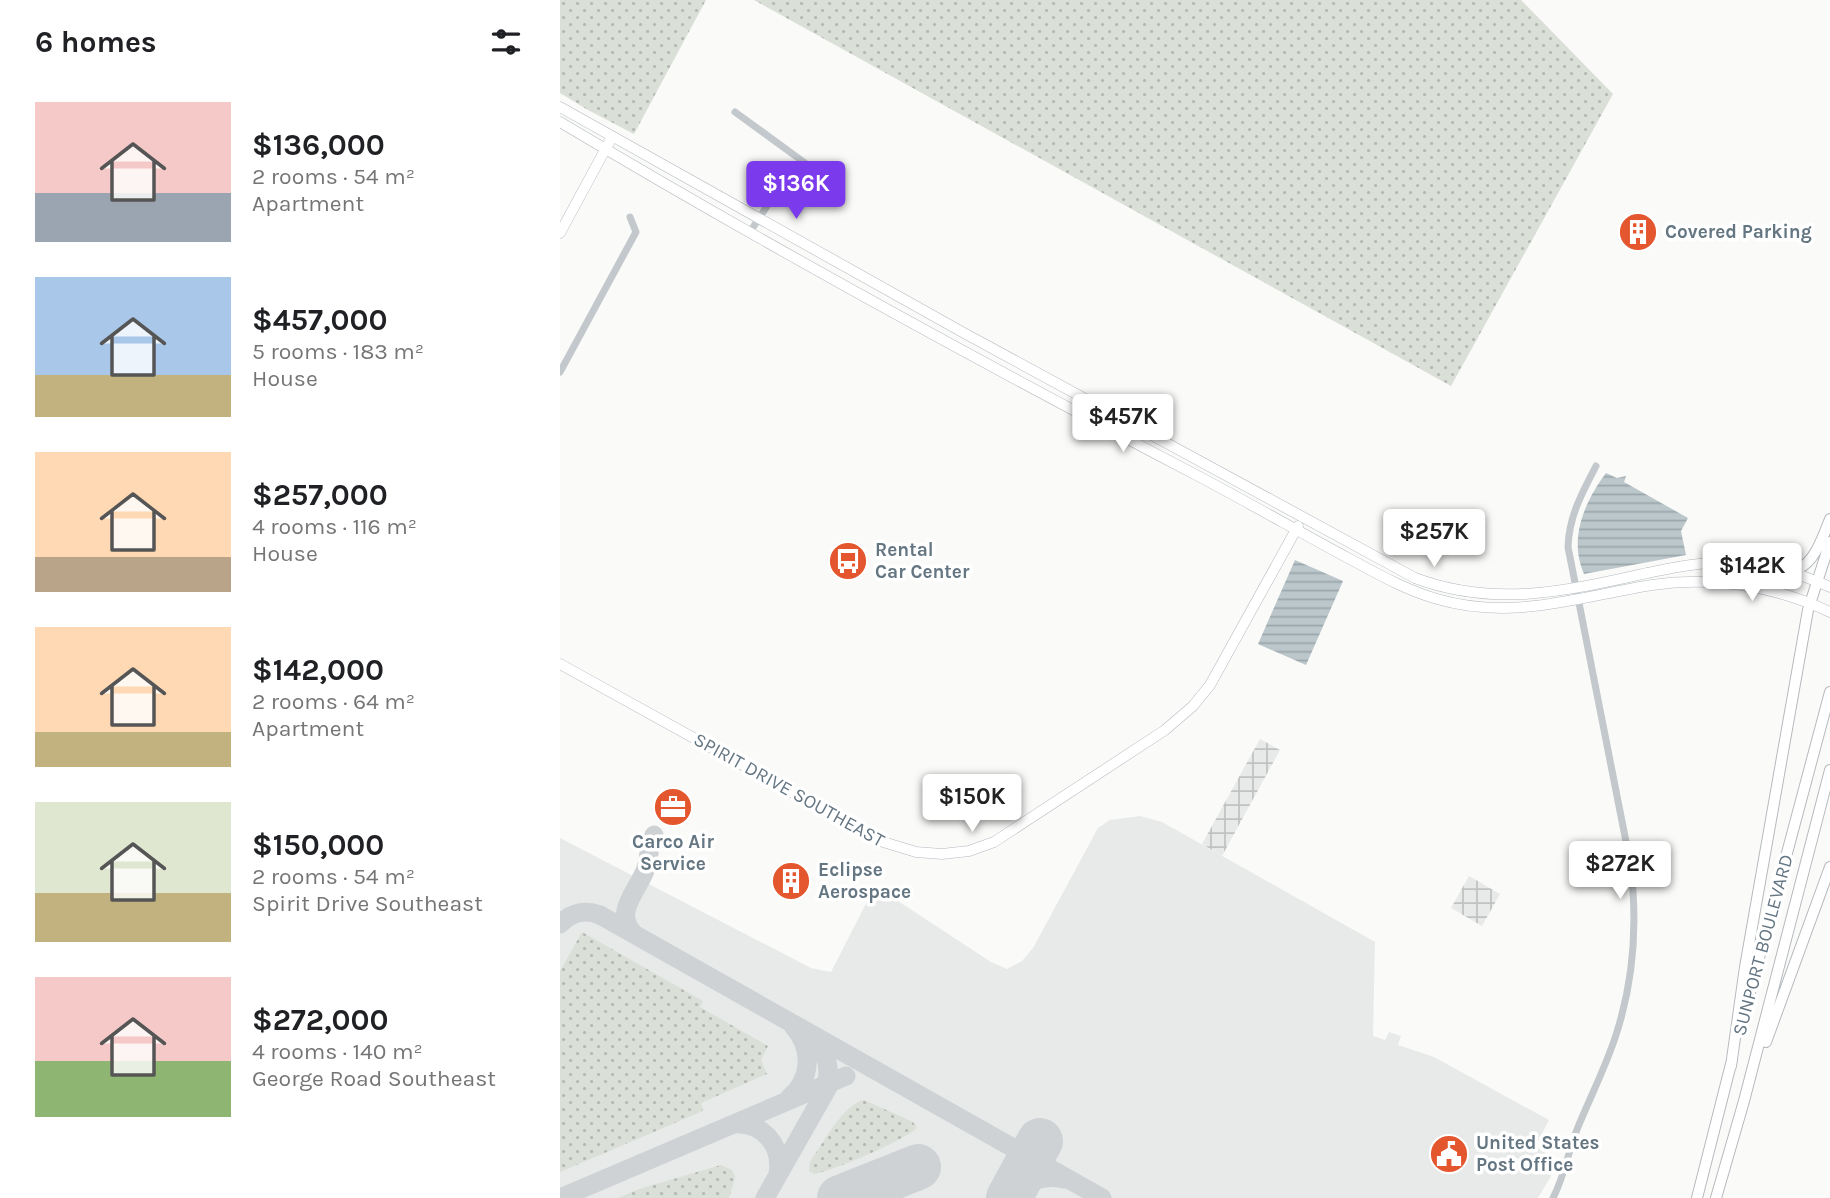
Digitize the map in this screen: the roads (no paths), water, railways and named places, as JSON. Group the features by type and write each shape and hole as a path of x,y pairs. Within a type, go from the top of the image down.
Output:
{"main road":[{"path":"560,107 1302,518 1402,572 1442,587 1501,596 1533,595 1696,564 1729,563 1792,570 1803,567 1819,543 1830,519"},
{"path":"560,122 750,232 1396,584 1439,600 1500,609 1534,608 1650,586 1699,582 1760,589 1810,603 1830,612"},
{"path":"560,233 612,137"},
{"name":"SPIRIT DRIVE SOUTHEAST","path":"560,664 880,841 916,852 942,854 969,851 1009,835 1165,730 1194,706 1210,685 1302,518"},
{"path":"1731,1066 1748,953 1810,603 1830,542"},
{"path":"1776,569 1830,587"},
{"name":"SUNPORT BOULEVARD","path":"1697,1198 1830,692"},
{"name":"SUNPORT BOULEVARD","path":"1716,1198 1830,770"},
{"path":"1744,1101 1830,867"},
{"path":"1689,1198 1707,1159"}],"street":[{"path":"735,112 805,163 782,187 750,232"},
{"path":"561,369 636,232 629,217"},
{"path":"1553,1198 1619,1024 1630,973 1634,929 1630,862 1569,557 1569,526 1579,498 1596,466"}],"place":[{"name":"Covered Parking","path":"1638,232"},
{"name":"Rental Car Center","path":"848,561"},
{"name":"Carco Air Service","path":"673,807"},
{"name":"Eclipse Aerospace","path":"791,881"},
{"name":"United States Post Office","path":"1449,1154"}]}
